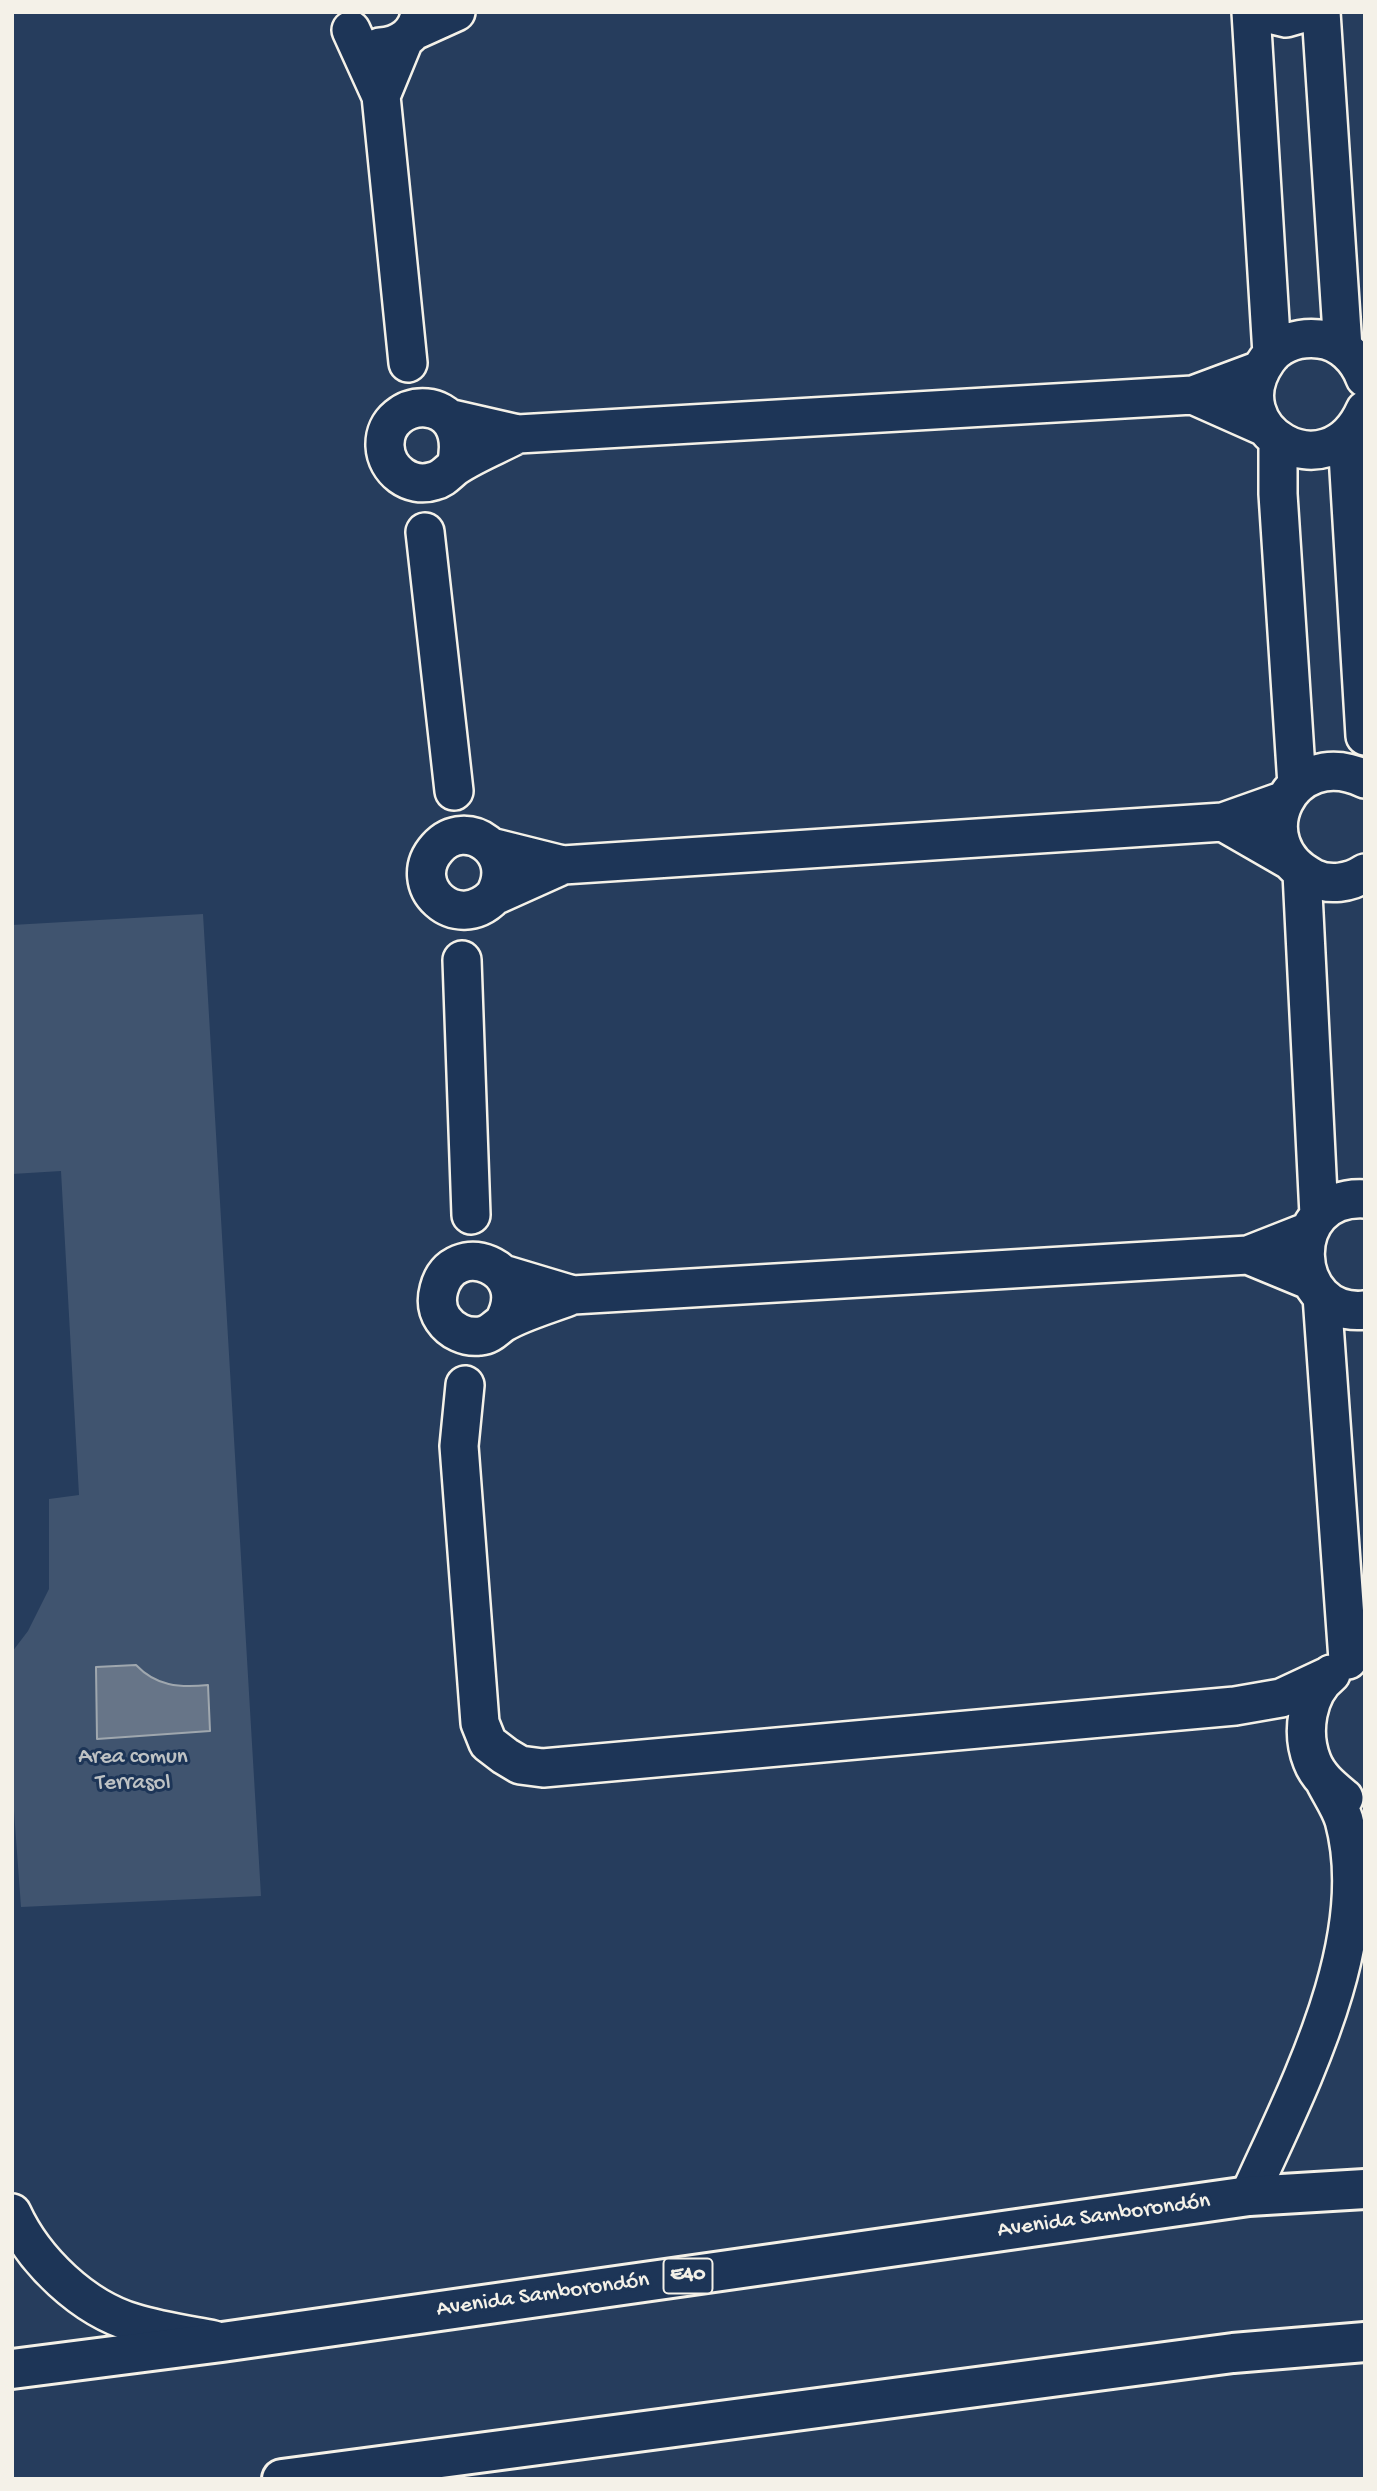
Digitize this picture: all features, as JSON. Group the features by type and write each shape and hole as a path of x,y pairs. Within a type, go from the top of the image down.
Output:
{"highway":[{"name":"Avenida Samborondón","path":"12,2369 222,2342 1249,2196 1365,2189"},
{"path":"282,2479 1233,2353 1365,2342"}],"street":[{"path":"349,21 369,45 393,46 413,28 456,12"},
{"path":"1251,12 1266,362 1255,386 1255,402 1271,434 1278,494 1291,793 1279,817 1279,835 1296,866 1314,1223 1304,1247 1304,1263 1317,1289 1347,1664"},
{"path":"1261,12 1286,18 1307,12"},
{"path":"1321,12 1357,363"},
{"path":"349,21 381,96 408,363 389,451 400,476 411,482 423,483 434,481 518,434"},
{"path":"381,96 413,28"},
{"path":"563,865 474,910 451,909 440,902 431,877 454,791 425,532 389,451 400,415 411,409 424,408 518,434 1193,395 1266,362 1287,343 1306,338 1325,339 1357,363"},
{"path":"408,363 442,414 456,428 460,440 451,471 425,532"},
{"path":"1193,395 1271,434 1294,449 1313,451 1331,448 1359,423"},
{"path":"1359,423 1365,736"},
{"path":"1347,1664 1281,1698 1235,1706 543,1768 520,1765 488,1743 480,1723 459,1446 465,1385 441,1299 471,1216 462,960 431,877 444,841 455,837 468,836 563,865 1223,822 1291,793 1312,774 1330,770 1349,772 1365,779"},
{"path":"454,791 486,843 499,858 502,871 501,884 490,900 462,960"},
{"path":"1223,822 1319,881 1337,883 1356,879 1365,873"},
{"path":"573,1295 481,1262 468,1261 447,1272 441,1299 448,1326 458,1333 481,1336 573,1295 1248,1255 1314,1223 1335,1203 1354,1198 1365,1199"},
{"path":"465,1385 510,1311 512,1299 510,1286 498,1270 471,1216"},
{"path":"1248,1255 1317,1289 1339,1307 1365,1310"},
{"path":"1249,2196 1327,2024 1346,1955 1352,1904 1352,1857 1343,1819 1319,1772 1306,1738 1307,1714 1315,1694 1347,1664"},
{"path":"1235,1706 1263,1713 1283,1725 1319,1772 1344,1798 1365,1806"},
{"path":"12,2213 44,2260 69,2287 102,2311 134,2323 222,2342"}],"green space":[{"name":"Area comun Terrasol","path":"203,914 261,1896 21,1907 12,1784 12,1652 28,1631 49,1589 49,1499 79,1495 61,1171 12,1174 12,925"}],"shaded area":[{"path":"136,1665 152,1677 169,1684 208,1685 210,1731 97,1739 96,1667"}]}
